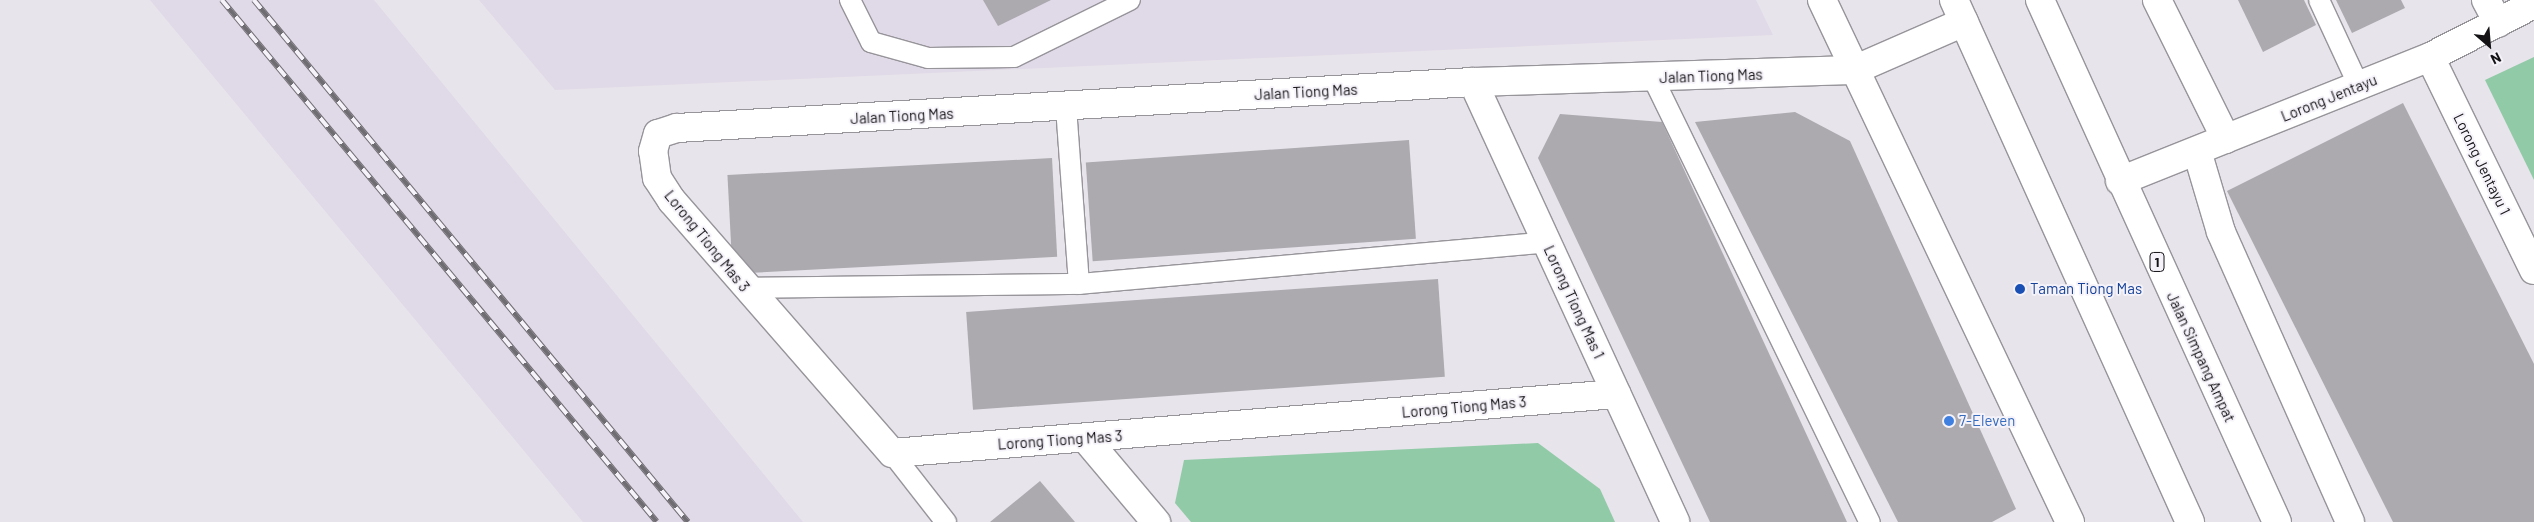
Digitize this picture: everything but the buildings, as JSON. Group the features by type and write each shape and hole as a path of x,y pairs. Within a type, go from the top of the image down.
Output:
{"main road":[{"path":"1822,0 2065,520"},
{"name":"Jalan Simpang Ampat","path":"2040,0 2120,181 2277,522"},
{"path":"2157,0 2226,140"},
{"name":"Lorong Jentayu","path":"2120,181 2430,57 2492,12 2534,4"},
{"path":"1959,11 2185,520"},
{"name":"Jalan Tiong Mas","path":"652,151 658,134 677,128 1474,82 1653,78 1854,70 1959,11"},
{"name":"Lorong Jentayu 1","path":"2430,57 2534,270"},
{"name":"Lorong Tiong Mas 1","path":"1474,82 1675,522"},
{"name":"Lorong Tiong Mas 3","path":"652,151 657,178 672,201 744,288 892,453 1086,439 1616,394"},
{"path":"2197,151 2220,232 2350,522"},
{"path":"1086,439 1156,522"}],"lane":[{"path":"850,0 871,42 928,58 1014,57 1130,0"},
{"path":"2319,0 2359,86"},
{"path":"1653,78 1870,522"},
{"path":"1066,107 1078,284"},
{"path":"744,288 1078,284 1546,242"},
{"path":"892,453 946,522"}],"shaded area":[{"path":"150,0 374,0 803,522 583,522"},
{"path":"479,0 1756,0 1773,35 555,90"}],"green space":[{"path":"2534,57 2534,180 2485,80"},
{"path":"1538,443 1600,489 1615,522 1191,522 1175,503 1184,460"}],"railway":[{"path":"222,0 657,522"},
{"path":"254,0 688,522"}],"place":[{"name":"Taman Tiong Mas","path":"2020,289"},
{"name":"7-Eleven","path":"1949,421"}]}
